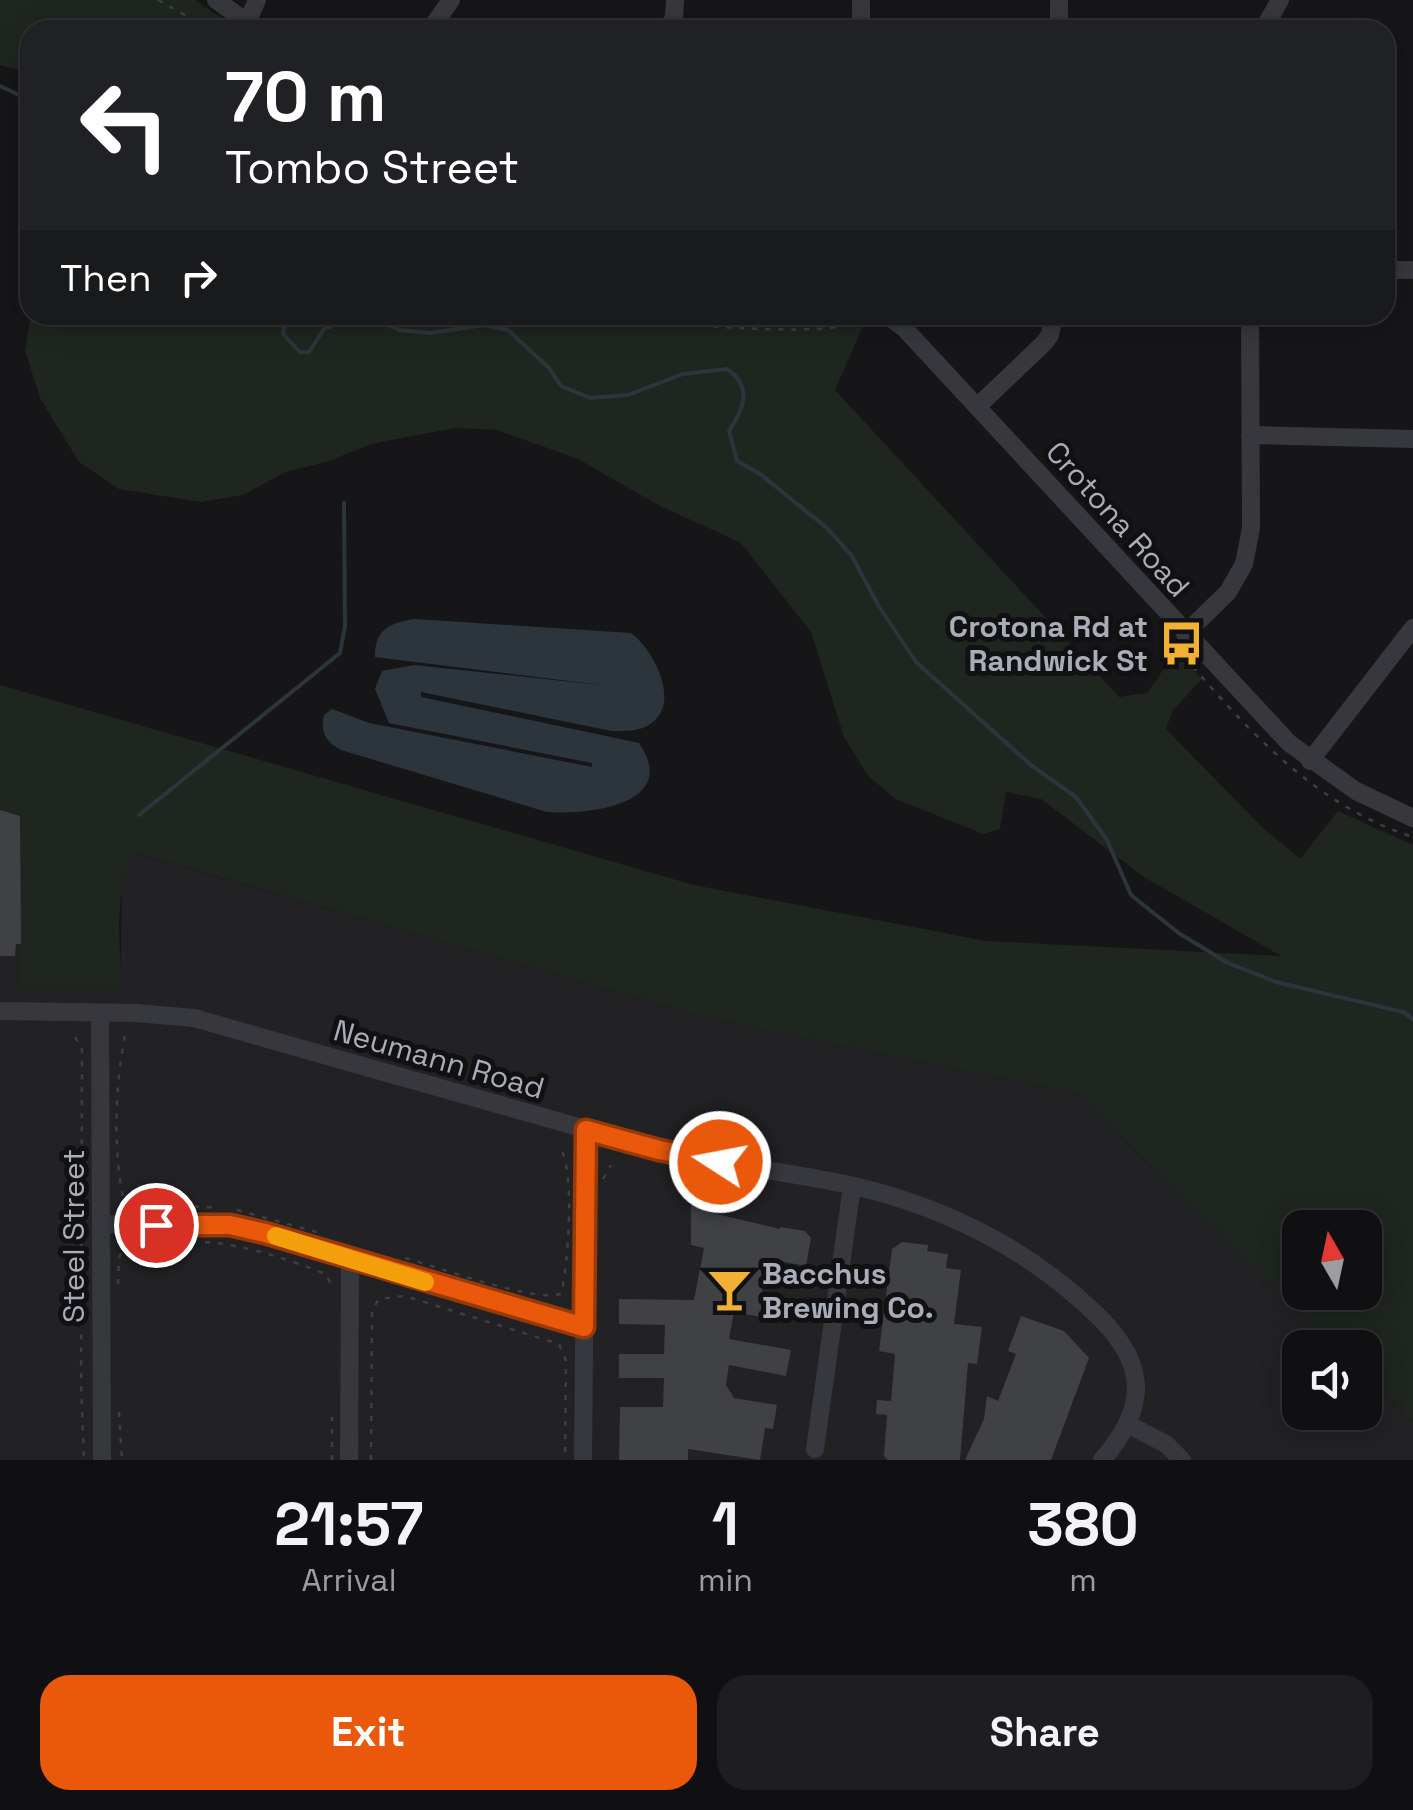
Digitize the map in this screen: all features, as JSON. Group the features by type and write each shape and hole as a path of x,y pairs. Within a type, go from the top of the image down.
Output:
{"street":[{"path":"216,0 244,20"},
{"name":"Crotona Road","path":"896,325 904,328 978,406 1180,641 1310,761 1356,792 1413,818"},
{"path":"978,406 1044,343 1052,325"},
{"path":"1180,641 1228,592 1244,564 1252,528 1250,325"},
{"path":"1250,436 1413,439"},
{"path":"1310,761 1413,628"},
{"name":"Neumann Road","path":"0,1012 172,1014 194,1018 659,1150 852,1186 917,1203 956,1218 1018,1252 1075,1294 1110,1329 1132,1362 1137,1398 1129,1425"},
{"name":"Steel Street","path":"100,1013 102,1460"},
{"path":"583,1460 586,1130"},
{"path":"813,1456 852,1186"},
{"path":"102,1224 230,1225 584,1327"},
{"path":"349,1460 350,1260"},
{"path":"1102,1460 1129,1425 1166,1444 1182,1460"}],"path":[{"path":"158,0 194,20"},
{"path":"720,325 838,329 846,325"},
{"path":"1180,641 1278,759 1344,804 1413,837"},
{"path":"125,1036 119,1116 119,1178 123,1197 139,1203 242,1210 335,1238"},
{"path":"75,1037 82,1050 84,1460"},
{"path":"391,1254 522,1291 549,1297 561,1294 567,1274 568,1175 561,1150"},
{"path":"201,1241 229,1244 326,1274 334,1296"},
{"path":"118,1295 123,1247 161,1242"},
{"path":"371,1460 372,1310 379,1299 405,1296 559,1344 566,1361 565,1460"},
{"path":"332,1409 332,1460"}],"shaded area":[{"path":"0,0 195,0 224,20 20,20 20,70 0,65"},
{"path":"29,325 863,325 835,390 1119,697 1147,693 1176,651 1202,679 1173,710 1166,729 1263,828 1300,859 1338,811 1413,845 1413,1421 1382,1391 1382,1330 1320,1330 1299,1310 1382,1310 1382,1210 1282,1210 1282,1293 1077,1094 706,1018 136,853 128,868 121,901 121,989 17,988 20,821 0,814 0,685 694,885 986,941 1281,956 1144,877 1041,799 1006,792 1000,829 983,834 896,799 868,776 844,737 811,632 741,543 658,505 578,459 497,430 455,428 371,444 329,461 286,472 243,495 201,502 119,489 79,462 40,398 25,350"},
{"path":"415,619 631,633 654,660 663,685 662,708 657,718 641,728 611,731 421,692 421,697 639,743 649,764 648,780 639,793 605,808 547,812 331,744 323,727 324,715 332,709 369,723 592,767 592,763 389,723 375,689 382,671 414,665 610,686 375,657 385,629"},
{"path":"0,814 20,820 18,988 120,988 122,890 125,870 135,853 706,1018 1077,1094 1282,1293 1282,1310 1299,1310 1320,1330 1282,1330 1282,1430 1382,1430 1382,1391 1413,1421 1413,1460 0,1460"}],"building":[{"path":"0,810 20,816 21,944 16,944 15,956 0,956"},
{"path":"691,1195 703,1195 704,1211 805,1231 811,1238 806,1266 773,1260 770,1276 765,1276 761,1317 734,1312 729,1339 791,1350 786,1376 729,1365 726,1385 734,1398 777,1405 773,1429 765,1428 760,1460 688,1449 688,1460 619,1460 620,1407 663,1407 664,1378 619,1378 619,1354 664,1354 665,1325 619,1324 619,1299 694,1300 704,1248 691,1245"},
{"path":"902,1242 928,1245 927,1251 948,1254 946,1268 961,1270 954,1324 982,1327 977,1364 968,1363 960,1460 888,1460 884,1456 887,1415 876,1414 877,1400 891,1401 895,1354 879,1351 892,1249"},
{"path":"1021,1316 1064,1331 1089,1358 1051,1460 965,1460 984,1419 987,1396 998,1401 1016,1354 1008,1351"}],"waterway":[{"path":"0,86 20,95"},
{"path":"284,325 283,334 300,352 309,352 324,329 334,325"},
{"path":"389,325 399,330 430,333 484,325"},
{"path":"484,325 508,330 549,368 561,386 590,398 628,395 683,374 727,369 743,390 742,406 729,431 737,461 760,474 827,528 852,556 878,605 916,662 1032,766 1076,797 1107,840 1131,895 1180,934 1228,963 1276,982 1403,1012 1413,1019"},
{"path":"139,815 340,653 345,626 344,503"}],"slow traffic":[{"path":"276,1236 425,1282"}],"place":[{"name":"Crotona Rd at Randwick St","path":"1181,643"},
{"name":"Bacchus Brewing Co.","path":"729,1290"}],"route":[{"path":"156,1225 230,1225 265,1233 584,1327 586,1130 720,1162"}]}
